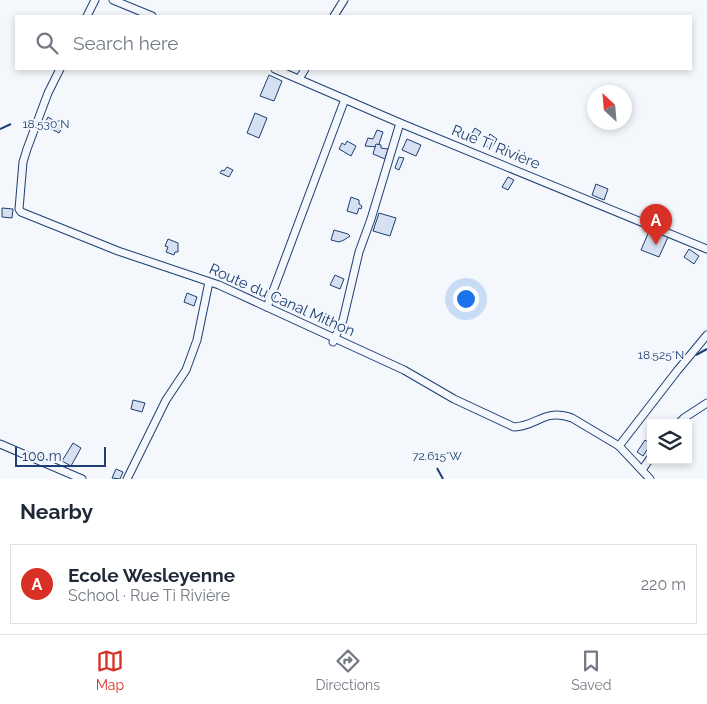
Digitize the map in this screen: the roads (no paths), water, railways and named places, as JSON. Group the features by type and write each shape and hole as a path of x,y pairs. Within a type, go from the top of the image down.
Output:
{"street":[{"path":"88,15 95,0"},
{"path":"113,0 150,15"},
{"path":"335,15 344,0"},
{"name":"Route du Canal Mithon","path":"60,70 48,93 23,162 19,209 21,212 118,251 219,285 334,340 404,370 454,399 514,427 528,424 542,416 565,415 619,446 650,479"},
{"name":"Rue Ti Rivière","path":"278,70 400,123 707,249"},
{"path":"299,78 304,70"},
{"path":"267,307 345,99"},
{"path":"334,340 347,306 359,252 400,123"},
{"path":"127,479 166,400 186,370 197,340 209,282"},
{"path":"619,446 707,335"},
{"path":"683,419 707,403"},
{"path":"0,444 82,479"},
{"path":"642,470 647,463"}],"place":[{"name":"Ecole Wesleyenne","path":"656,245"}]}
